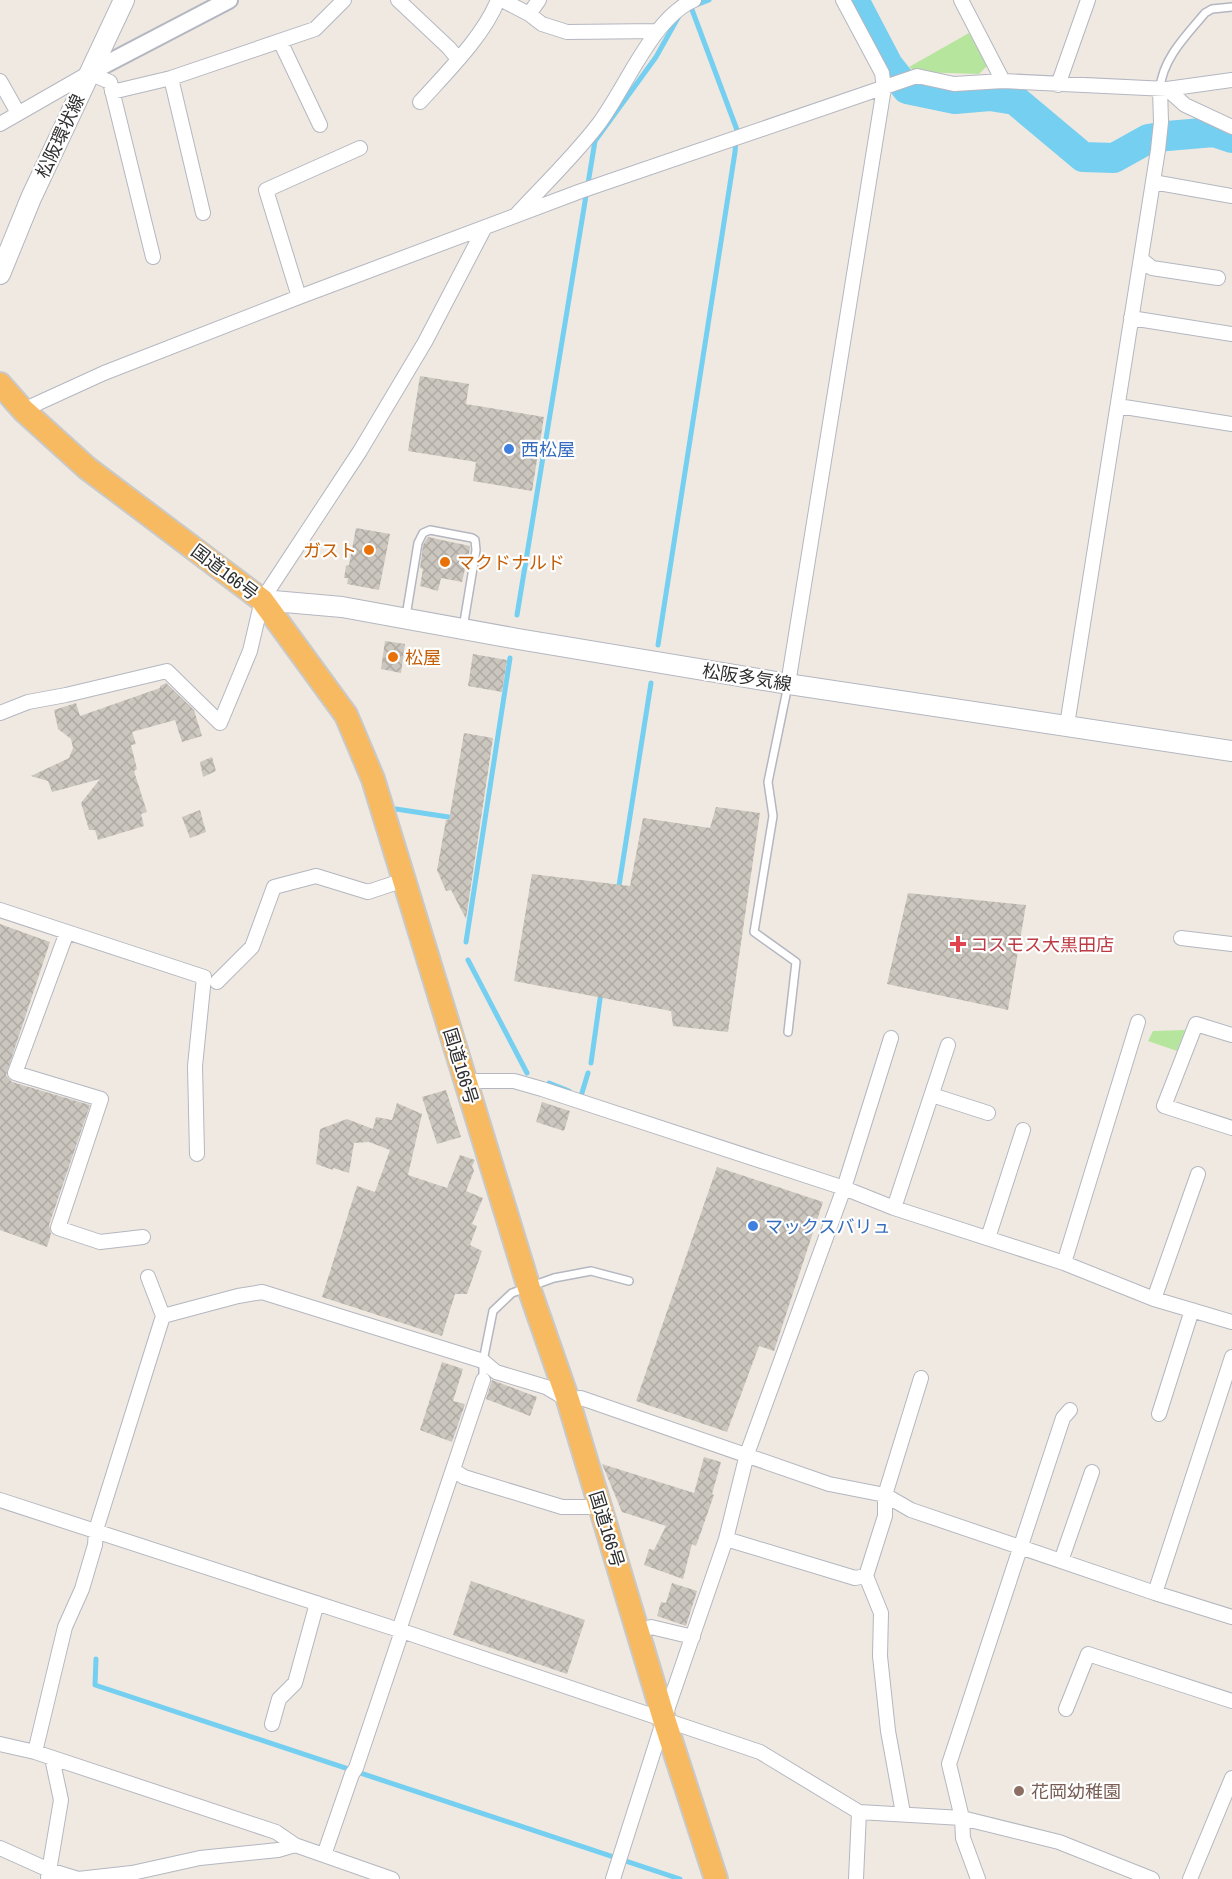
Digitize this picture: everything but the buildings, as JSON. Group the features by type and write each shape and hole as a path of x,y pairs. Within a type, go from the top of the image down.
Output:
{"highway":[{"name":"国道166号","path":"0,384 23,410 87,468 262,600 346,715 373,779 529,1288 568,1401 664,1719 716,1879"}],"main road":[{"name":"松阪環状線","path":"0,274 31,198 124,0"},
{"name":"松阪多気線","path":"262,600 342,607 788,684 1232,751"}],"street":[{"path":"0,124 89,73 229,0"},
{"path":"112,92 171,78 315,29 344,0"},
{"path":"398,0 458,59"},
{"path":"420,102 458,59 492,15 500,0 529,14 542,24 567,32 658,31"},
{"path":"529,14 539,0"},
{"path":"516,216 598,125 658,31 682,5 694,0"},
{"path":"788,684 886,87 882,73 843,0"},
{"path":"961,0 1003,81"},
{"path":"1058,85 1088,0"},
{"path":"280,41 320,126"},
{"path":"89,73 110,82 153,257"},
{"path":"23,410 104,373 585,189 917,76 954,84 1003,81 1163,88 1232,80"},
{"path":"171,78 203,213"},
{"path":"0,81 18,113"},
{"path":"1066,725 1158,150 1163,88"},
{"path":"1163,88 1185,105 1232,127"},
{"path":"299,297 266,190 360,148"},
{"path":"1153,182 1232,196"},
{"path":"0,713 28,702 167,671 220,723 250,651 262,600 360,451 425,342 485,227"},
{"path":"1141,259 1152,268 1218,278"},
{"path":"1131,318 1232,334"},
{"path":"1118,406 1232,424"},
{"path":"217,982 252,947 274,887 316,876 368,892 404,880"},
{"path":"0,910 204,977 195,1066 197,1154"},
{"path":"67,932 15,1073 101,1099 58,1228 100,1242 143,1238"},
{"path":"1181,938 1232,944"},
{"path":"1064,1263 1138,1022"},
{"path":"1232,1035 1196,1024 1164,1106 1232,1128"},
{"path":"613,1879 664,1719 726,1539 747,1454 844,1188 891,1038"},
{"path":"894,1208 948,1046"},
{"path":"466,1081 514,1081 533,1086 1064,1263 1154,1299 1232,1322"},
{"path":"932,1095 988,1113"},
{"path":"988,1238 1023,1130"},
{"path":"1154,1299 1198,1174"},
{"path":"35,1752 65,1627 82,1589 95,1545 96,1530 163,1316 148,1277"},
{"path":"163,1316 262,1292 483,1360 496,1372 546,1387 568,1401 581,1398 829,1484 885,1495 911,1510 1232,1617"},
{"path":"1159,1414 1192,1310"},
{"path":"1155,1593 1232,1357"},
{"path":"903,1814 888,1731 880,1656 881,1613 866,1576 885,1516 885,1495 921,1378"},
{"path":"324,1855 483,1380"},
{"path":"978,1879 963,1838 962,1818 948,1764 1063,1418 1070,1410"},
{"path":"453,1470 464,1477 562,1507 600,1507"},
{"path":"1061,1561 1092,1472"},
{"path":"0,1500 401,1630 760,1752 859,1812 962,1818 1059,1842 1152,1879"},
{"path":"726,1539 855,1578 866,1576"},
{"path":"272,1724 279,1699 295,1683 317,1603"},
{"path":"638,1632 651,1627 693,1637"},
{"path":"1066,1709 1088,1654 1232,1701"},
{"path":"0,1744 35,1752 276,1832 295,1845 392,1879"},
{"path":"49,1875 61,1800 52,1758"},
{"path":"1190,1879 1232,1779"},
{"path":"856,1879 859,1812"},
{"path":"0,1848 49,1875 78,1879 132,1873 200,1858 278,1850 295,1845"}],"lane":[{"path":"1163,88 1162,74 1172,54 1205,13 1212,9 1232,7"},
{"path":"406,619 418,543 423,533 429,530 475,540 476,550 462,629"},
{"path":"788,684 768,782 773,816 754,932 796,963 789,1032"},
{"path":"483,1380 483,1360 493,1311 512,1293 554,1278 591,1270 629,1281"}],"green space":[{"path":"969,33 987,66 979,74 917,72 909,67"},
{"path":"1185,1030 1177,1051 1148,1041 1153,1031"}],"waterway":[{"path":"658,645 737,130 691,7 709,0"},
{"path":"854,0 888,65 907,89 955,99 990,96 1015,100 1083,157 1114,158 1148,139 1167,136 1214,132 1232,138"},
{"path":"517,615 595,141 656,57 679,16"},
{"path":"466,942 510,658"},
{"path":"618,892 651,683"},
{"path":"396,809 455,818"},
{"path":"468,960 527,1073"},
{"path":"591,1063 601,992"},
{"path":"581,1096 588,1073"},
{"path":"549,1083 569,1091"},
{"path":"96,1659 95,1685 680,1879"}],"place":[{"name":"西松屋","path":"509,449"},
{"name":"ガスト","path":"369,550"},
{"name":"マクドナルド","path":"445,562"},
{"name":"松屋","path":"393,657"},
{"name":"コスモス大黒田店","path":"958,944"},
{"name":"マックスバリュ","path":"753,1226"},
{"name":"花岡幼稚園","path":"1019,1791"}]}
